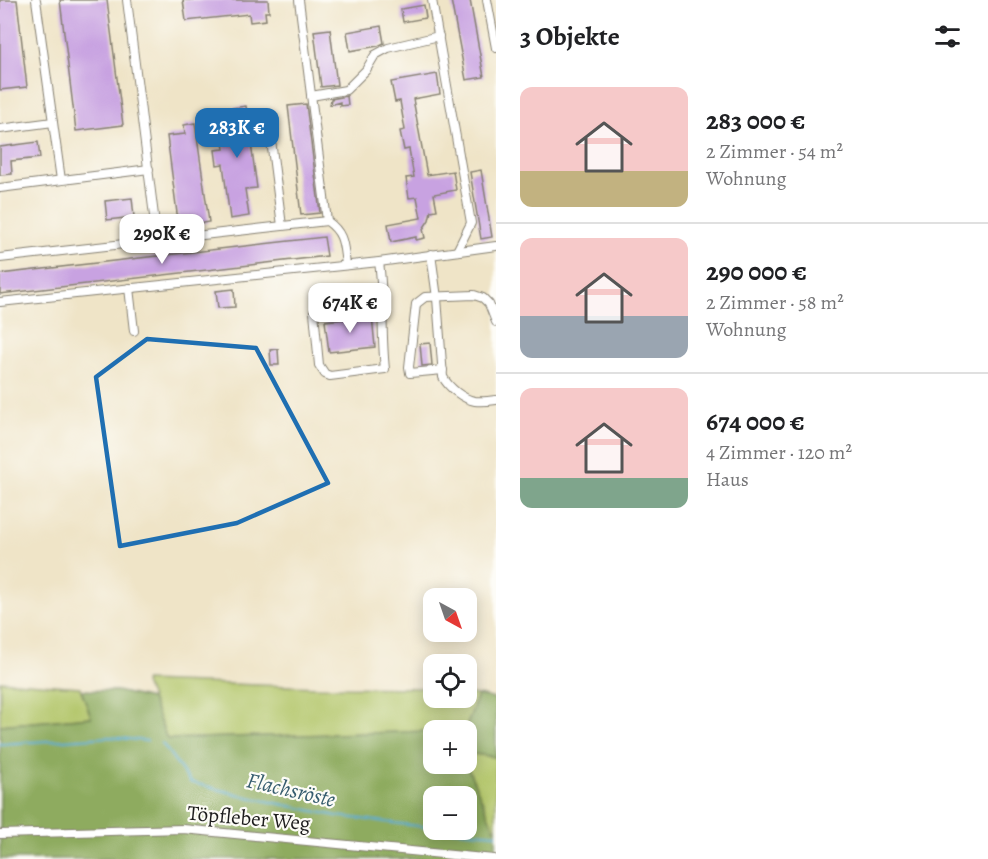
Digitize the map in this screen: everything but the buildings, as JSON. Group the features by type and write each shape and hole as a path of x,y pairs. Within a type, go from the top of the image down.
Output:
{"street":[{"path":"36,0 61,180"},
{"path":"127,0 156,240"},
{"path":"299,0 327,221 340,232 346,264"},
{"path":"432,0 471,223 457,251"},
{"path":"487,0 496,48"},
{"path":"311,96 346,90 380,51 439,36"},
{"path":"268,117 282,226"},
{"path":"0,129 53,122"},
{"path":"0,188 149,169"},
{"path":"0,258 327,221"},
{"path":"0,302 379,262 496,246"},
{"path":"431,255 443,377 458,393 474,401 496,400"},
{"path":"379,262 382,284 383,304 382,343 385,369 330,376 325,374 319,365 314,312 383,304"},
{"path":"129,288 134,331"},
{"path":"442,370 410,373 416,304 425,297 437,298 468,294 478,296 489,304 496,322"},
{"name":"Töpfleber Weg","path":"0,834 183,829 494,859"}],"highlighted area":[{"path":"147,339 256,348 328,483 237,523 120,546 96,377"}],"green space":[{"path":"0,681 80,687 92,717 0,725"},
{"path":"144,681 423,688 423,708 473,708 469,720 423,720 423,731 167,739"},
{"path":"81,690 117,691 151,699 167,739 423,731 423,774 470,774 476,786 423,786 423,840 477,840 477,789 496,828 496,859 0,859 0,725 91,717"},
{"path":"478,695 496,699 496,757 477,754 477,720 469,720 473,708 477,708"},
{"path":"477,754 496,757 496,828 494,828 470,774 477,774"}],"waterway":[{"name":"Flachsröste","path":"0,744 110,737 147,741"},
{"name":"Flachsröste","path":"162,743 190,782 337,816 423,827"},
{"name":"Flachsröste","path":"477,832 496,834"}]}
